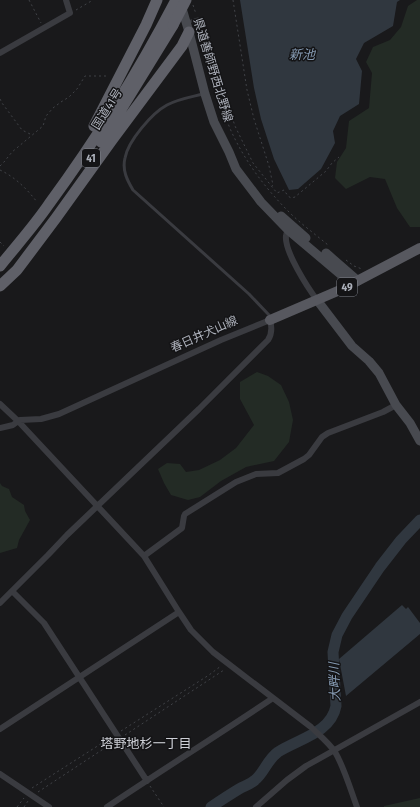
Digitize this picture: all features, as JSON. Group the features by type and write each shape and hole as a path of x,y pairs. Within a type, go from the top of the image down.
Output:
{"highway":[{"path":"49,205 55,190 88,138 105,106 157,0"},
{"name":"国道41号","path":"0,285 84,169 116,120 169,24 176,0"},
{"name":"国道41号","path":"0,266 49,205 169,24 190,2"},
{"path":"0,285 17,270 182,46 188,28"}],"main road":[{"name":"県道善師野西北野線","path":"179,0 214,122 236,169 261,202 288,230 355,282"},
{"name":"県道善師野西北野線","path":"236,169 271,207 355,282"},
{"name":"春日井犬山線","path":"270,320 372,274 420,248"},
{"path":"317,300 352,346 369,361 379,373 396,405 410,423 420,441"}],"street":[{"path":"0,53 70,13 66,0"},
{"path":"288,230 286,237 287,246 295,264 317,300"},
{"path":"0,603 97,506 199,409 268,340 271,330 270,320"},
{"name":"春日井犬山線","path":"0,428 13,425 20,420 40,419 59,414 221,340 270,320"},
{"path":"0,404 18,421 144,556 191,630 213,652 311,728 334,751 339,760 356,807"},
{"path":"144,556 182,528 185,514 226,487 256,474 278,473 309,455 322,437 328,433 383,412 396,405"},
{"path":"12,591 44,623 147,780"},
{"path":"0,729 179,612"},
{"path":"107,807 273,698"},
{"path":"256,807 287,780 306,766 420,702"},
{"path":"0,774 49,807"}],"lane":[{"path":"188,28 198,19"},
{"path":"205,94 178,100 167,105 156,113 129,146 124,158 125,176 133,190 249,294 269,315 270,320"}],"path":[{"path":"29,0 44,28"},
{"path":"70,13 93,0"},
{"path":"233,0 247,90 254,119 269,166 272,186"},
{"path":"190,2 198,19 227,120 233,135 248,162 264,185 290,212 330,247"},
{"path":"206,49 209,49 214,56 235,126 253,163 277,193 284,190 291,198 295,197 326,171 332,162 339,157"},
{"path":"0,166 12,152 43,126 46,116 53,108 69,97 77,89 85,76 108,76"},
{"path":"0,99 22,130 32,135"},
{"path":"0,170 9,174 19,182 37,202"},
{"path":"0,242 5,247"},
{"path":"344,258 354,266 372,274"},
{"path":"24,807 32,789 118,736 228,663"},
{"path":"17,807 29,794 36,793 208,675 228,663"},
{"path":"147,780 164,807"}],"shaded area":[{"path":"417,0 420,0 420,227 410,227 397,208 385,179 370,177 346,189 335,178 337,162 346,148 349,121 369,108 372,73 366,62 373,47 390,40 401,27 408,6"},
{"path":"257,372 268,376 281,385 289,402 293,420 289,442 274,461 246,467 221,481 200,497 188,500 171,495 158,469 167,463 180,464 186,472 199,470 220,460 236,448 254,425 240,399 240,382"},
{"path":"0,483 2,486 9,489 12,497 24,505 25,511 30,520 19,540 17,548 0,553"},
{"path":"420,798 420,807 384,807 384,806"}],"water":[{"name":"新池","path":"240,0 400,0 397,2 393,26 364,43 356,59 362,71 359,104 340,116 333,131 335,143 321,169 298,189 289,190 274,159 261,119 254,88"},
{"path":"402,605 406,609 408,607 420,623 420,634 346,696 339,659"}],"waterway":[{"name":"大畔川","path":"211,807 258,777 274,755 278,752 313,734 328,723 336,706 333,652 337,635 347,616 380,567 401,540 420,520"}],"district":[{"name":"塔野地杉一丁目","path":"146,743"}]}
